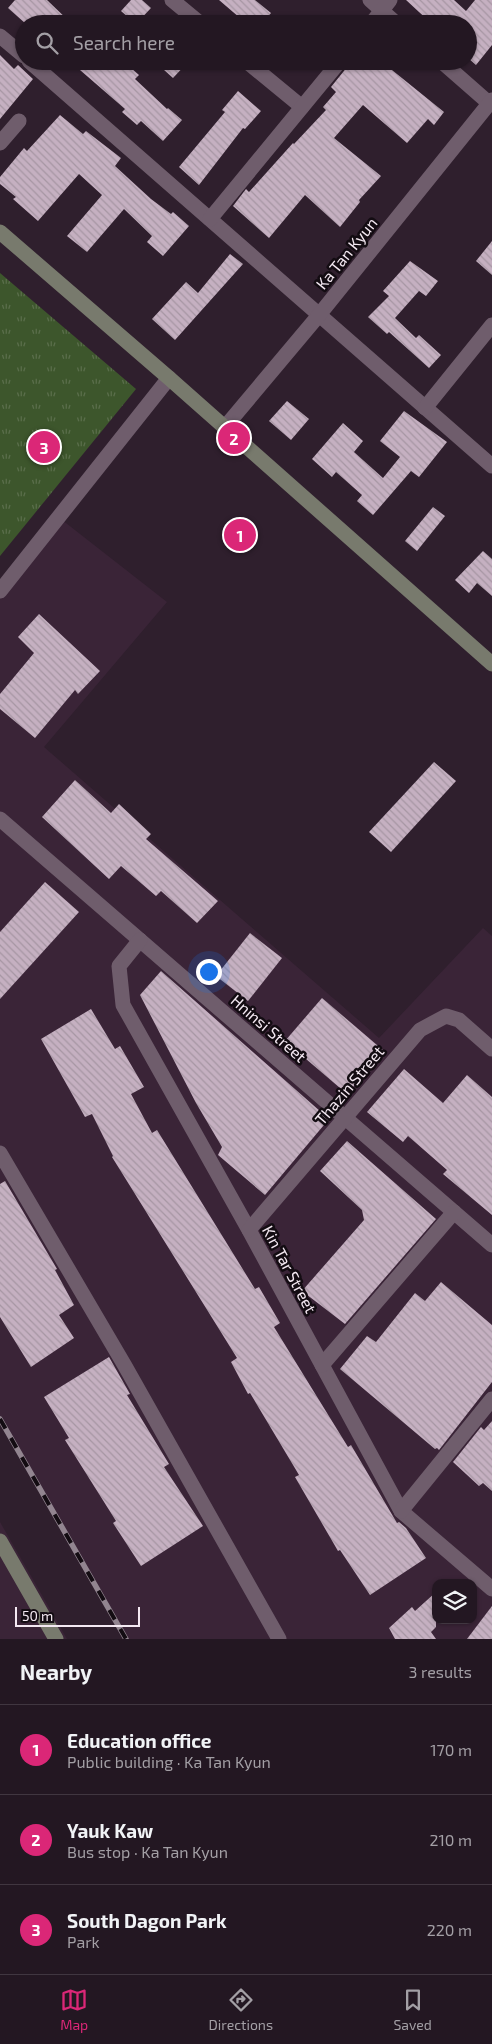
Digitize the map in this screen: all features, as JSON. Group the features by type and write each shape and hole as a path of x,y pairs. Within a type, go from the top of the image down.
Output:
{"main road":[{"path":"0,232 225,427 492,664"},
{"path":"0,1541 56,1639"}],"street":[{"path":"172,0 190,15"},
{"path":"370,0 386,5 378,15"},
{"path":"0,36 15,48"},
{"path":"39,70 492,466"},
{"path":"257,70 302,107"},
{"path":"210,219 333,70"},
{"path":"452,70 491,102"},
{"name":"Ka Tan Kyun","path":"225,427 319,315 491,102"},
{"path":"0,143 19,121"},
{"path":"425,408 492,325"},
{"path":"0,592 169,378"},
{"name":"Hninsi Street","path":"0,819 492,1244"},
{"name":"Kin Tar Street","path":"140,940 119,966 123,1005 249,1230 401,1511 492,1589"},
{"name":"Thazin Street","path":"249,1230 420,1030 446,1016 458,1020 492,1049"},
{"path":"0,1153 126,1366 279,1639"},
{"path":"322,1365 454,1212"},
{"path":"401,1511 492,1399"}],"shaded area":[{"path":"57,516 167,602 44,747 379,1038 483,928 492,936 492,1639 127,1639 0,1419 0,583"},
{"path":"0,1522 67,1639 0,1639"}],"green space":[{"path":"0,273 136,389 0,556"}],"building":[{"path":"15,0 47,0 63,15 16,15 8,8"},
{"path":"131,0 142,0 151,8 144,15 126,15 121,11"},
{"path":"219,0 255,0 271,13 269,15 236,15"},
{"path":"406,0 454,0 466,11 475,0 492,0 492,45 477,64 477,15 422,15"},
{"path":"0,55 15,70 23,70 33,79 0,119"},
{"path":"80,70 133,70 139,75 135,79 167,109 182,120 163,141 141,121 137,125 122,112 125,109"},
{"path":"164,70 181,70 173,78"},
{"path":"345,70 392,70 444,112 434,125 428,119 407,143 363,105 334,138 381,176 359,200 360,202 340,227 305,195 269,238 233,206 246,189 249,192 326,110 323,107 336,92 331,87"},
{"path":"238,91 261,111 245,129 243,128 199,185 179,167 225,112 222,110"},
{"path":"60,115 83,134 86,131 121,158 115,166 151,199 171,214 173,212 189,226 163,256 147,242 152,236 124,209 87,252 67,236 102,195 79,174 38,221 13,199 16,197 0,184 0,177 24,148 27,151"},
{"path":"492,241 492,275 476,261"},
{"path":"230,254 243,264 175,340 152,319 186,282 198,293"},
{"path":"410,261 438,281 426,296 419,291 395,318 416,338 419,335 441,355 429,368 389,332 387,334 368,317 389,296 383,291"},
{"path":"287,401 309,419 291,440 269,421"},
{"path":"404,411 447,442 419,477 411,471 373,515 357,501 362,495 336,472 332,477 312,459 343,423 363,441 354,452 383,478 400,457 380,441"},
{"path":"433,507 445,516 417,551 405,541"},
{"path":"483,551 492,559 492,596 477,583 469,593 455,580"},
{"path":"39,614 100,671 78,694 75,690 35,738 0,709 0,694 34,653 18,637"},
{"path":"434,762 456,781 391,852 369,832"},
{"path":"75,780 111,813 119,804 151,834 146,839 218,901 197,923 161,891 156,896 121,866 109,879 42,817"},
{"path":"45,882 79,912 0,999 0,932"},
{"path":"250,933 282,958 248,1001 216,976"},
{"path":"161,971 329,1119 265,1195 218,1155 222,1147 196,1103 140,995"},
{"path":"322,998 384,1051 347,1094 285,1041"},
{"path":"91,1009 115,1049 120,1046 144,1087 131,1094 152,1133 157,1130 255,1289 259,1287 280,1323 274,1327 348,1447 351,1445 397,1523 399,1522 406,1528 426,1558 370,1595 340,1550 338,1551 295,1477 299,1475 250,1393 248,1394 231,1362 237,1358 112,1157 92,1114 85,1117 41,1039"},
{"path":"404,1069 443,1103 467,1075 492,1097 492,1215 443,1174 447,1170 408,1136 403,1142 367,1112"},
{"path":"347,1141 436,1219 345,1324 302,1291 364,1220 362,1210 320,1171"},
{"path":"5,1181 57,1269 55,1270 74,1305 59,1315 74,1338 31,1367 0,1317 0,1184"},
{"path":"441,1282 492,1325 492,1382 439,1450 435,1449 340,1369 367,1336 376,1342 415,1293 425,1301"},
{"path":"109,1357 130,1394 127,1395 169,1464 164,1467 203,1526 141,1566 113,1523 116,1521 65,1440 69,1438 44,1397"},
{"path":"492,1421 492,1491 483,1483 479,1486 453,1462 481,1427 484,1430"},
{"path":"432,1596 432,1624 436,1624 436,1627 431,1632 436,1639 395,1639 389,1628 412,1607 415,1611"},
{"path":"492,1606 492,1639 467,1639"}],"railway":[{"path":"0,1419 126,1639"}],"place":[{"name":"Yauk Kaw","path":"234,438"},
{"name":"South Dagon Park","path":"44,447"},
{"name":"Education office","path":"240,535"}]}
